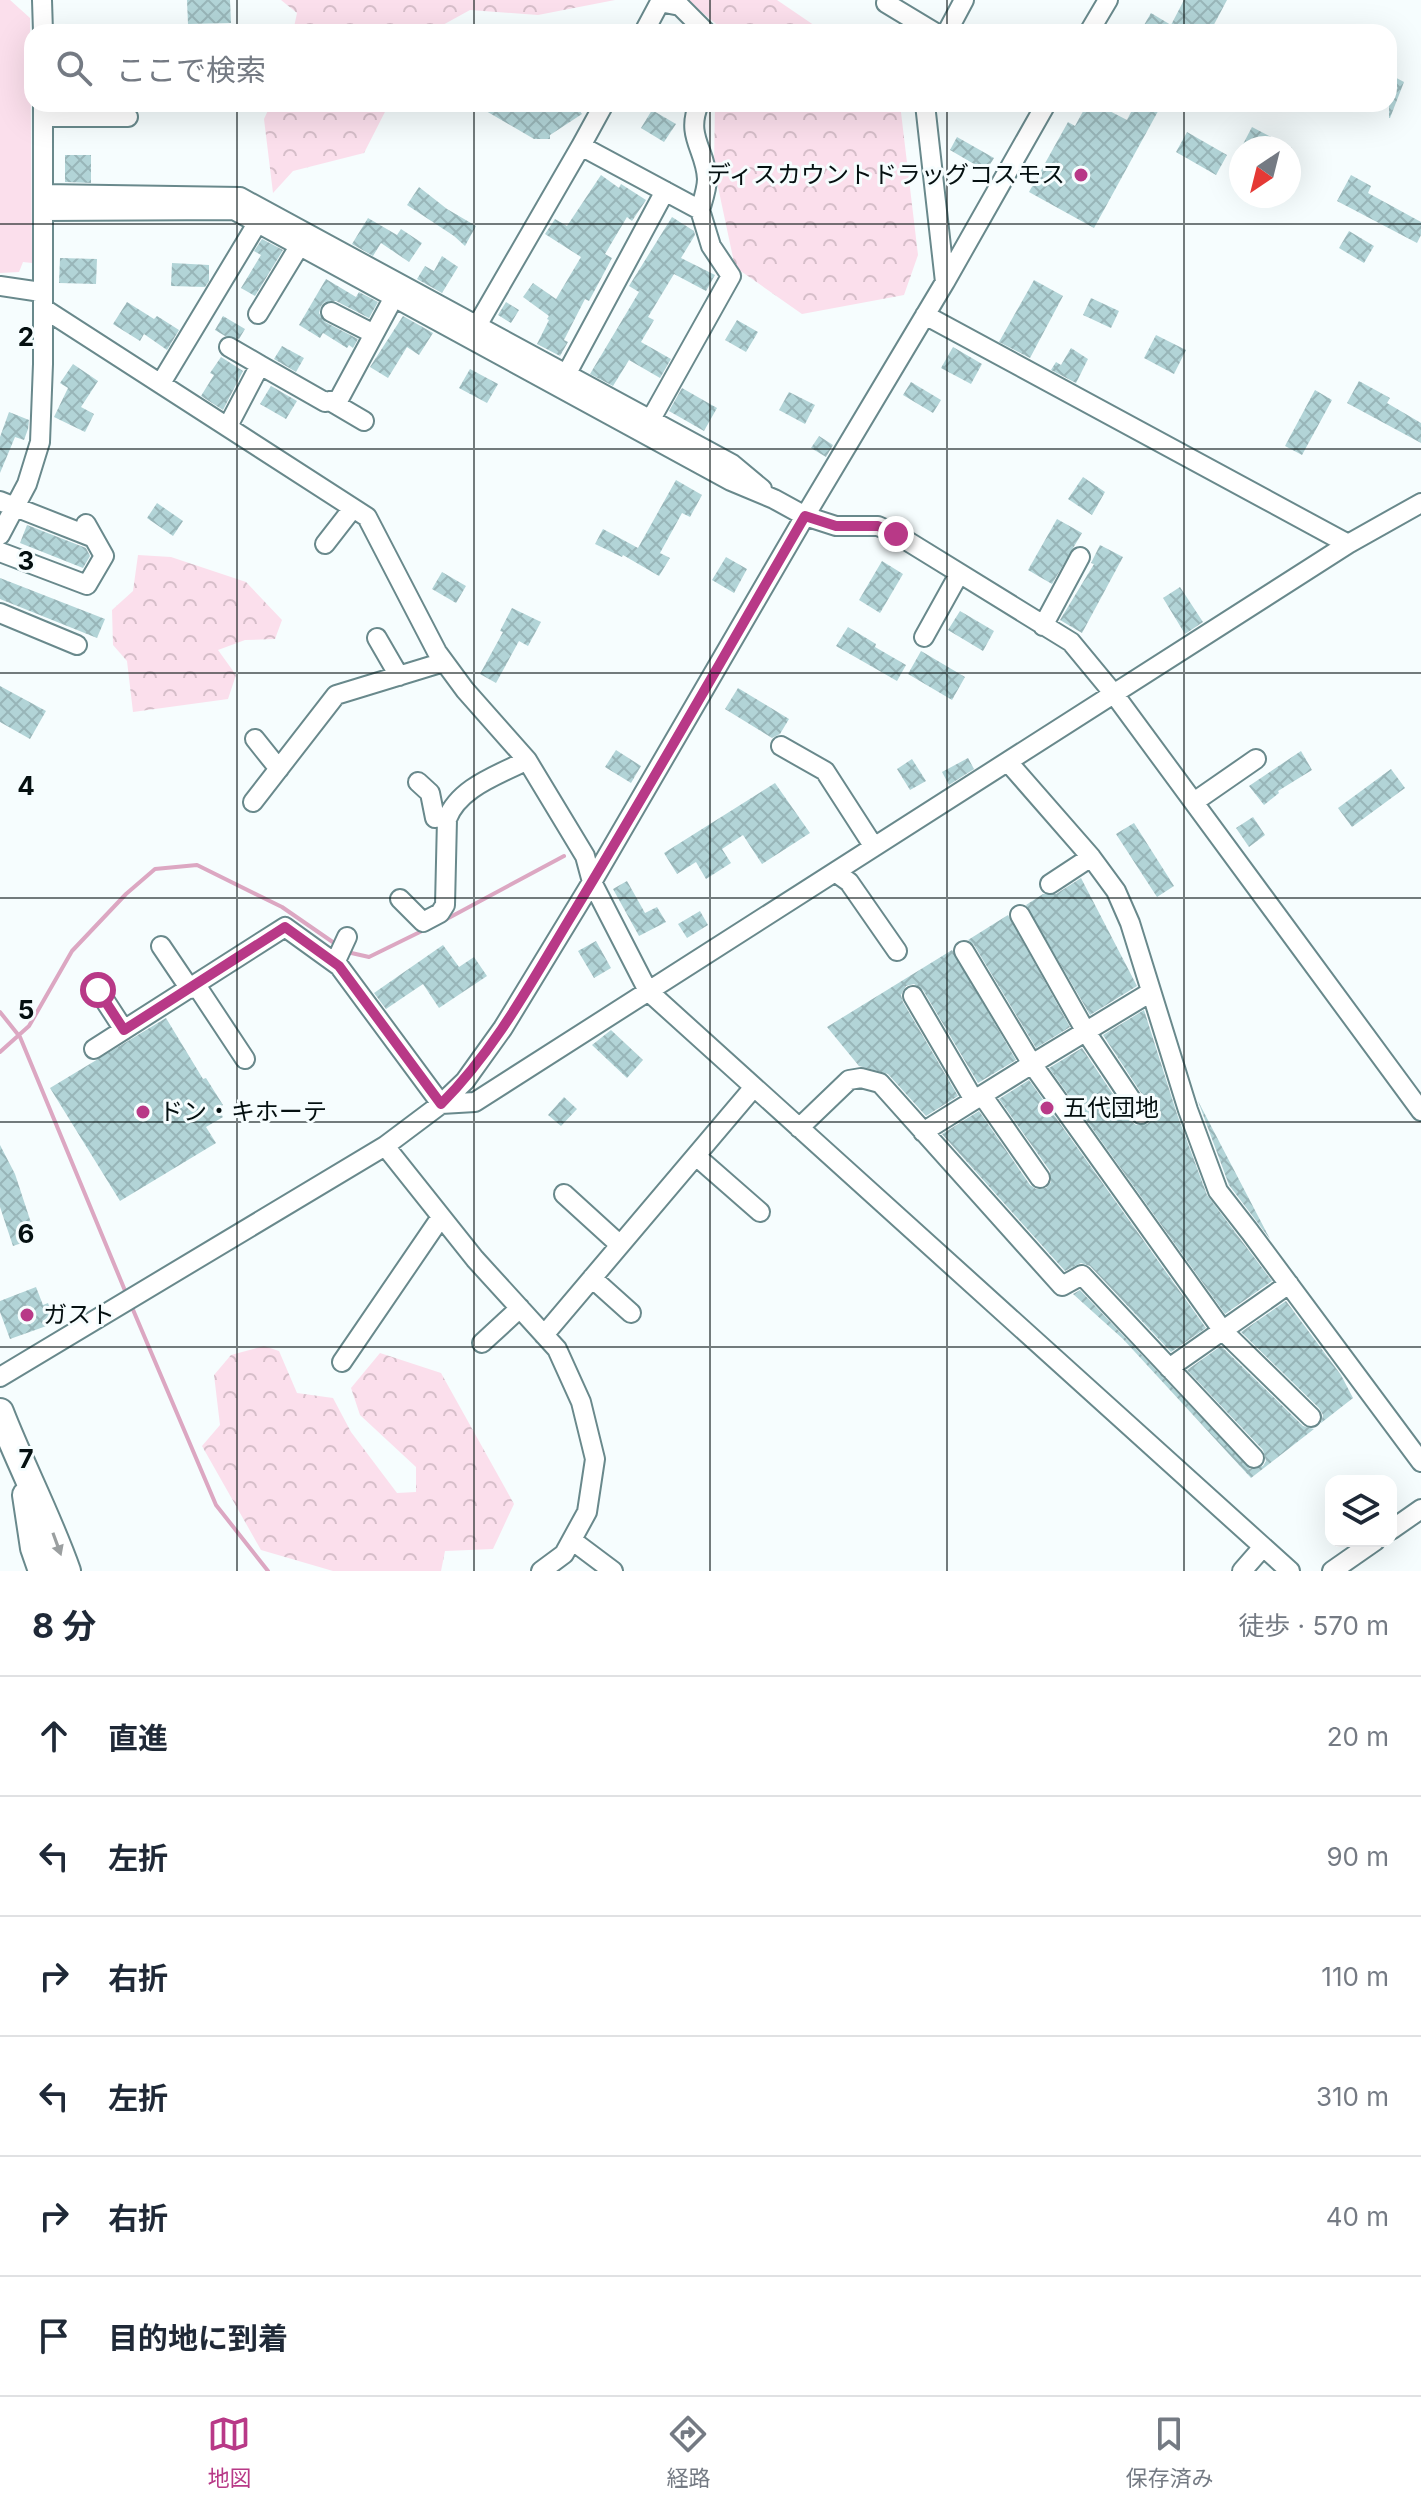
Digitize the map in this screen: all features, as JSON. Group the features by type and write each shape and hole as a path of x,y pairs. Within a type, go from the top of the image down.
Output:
{"highway":[{"path":"0,1412 21,1467 55,1535 67,1571"},
{"path":"21,1467 34,1548 42,1571"}],"street":[{"path":"951,24 964,0"},
{"path":"1094,24 1108,0"},
{"path":"39,2 42,24"},
{"path":"648,24 660,2 680,6 698,24"},
{"path":"886,3 921,24"},
{"path":"0,535 7,504 27,484 40,442 43,112"},
{"path":"67,112 128,117"},
{"path":"478,324 600,112"},
{"path":"651,419 731,276 711,246 700,210 707,183 694,129 695,112"},
{"path":"926,112 945,282"},
{"path":"0,1377 385,1146 441,1104 465,1081 503,1028 592,882 1041,112"},
{"path":"581,146 700,210"},
{"path":"567,373 665,191"},
{"path":"43,203 240,197 732,464 774,499"},
{"path":"43,203 234,210 731,481 805,516 836,526 878,526 896,534 1071,642 1114,694 1421,1111"},
{"path":"161,383 258,222"},
{"path":"258,314 300,245"},
{"path":"0,286 42,300 161,383 367,517 444,662 527,760 585,856 592,882 648,991 1290,1571"},
{"path":"229,347 325,402 339,399 394,297"},
{"path":"331,312 374,334"},
{"path":"925,315 1348,544"},
{"path":"228,426 260,365"},
{"path":"330,401 364,421"},
{"path":"441,1104 475,1102 1348,544 1421,503"},
{"path":"0,552 87,585 104,556 90,531 7,504"},
{"path":"325,544 353,508"},
{"path":"1043,626 1080,557"},
{"path":"924,637 959,574"},
{"path":"0,613 77,645"},
{"path":"377,638 399,676"},
{"path":"253,802 336,695 444,662"},
{"path":"255,739 279,769"},
{"path":"781,746 825,771 874,847"},
{"path":"1194,802 1256,759"},
{"path":"434,819 451,808 464,793 527,760"},
{"path":"1008,762 1091,857 1116,891 1130,923 1188,1110 1218,1191 1421,1462"},
{"path":"400,899 423,922 440,913 445,905 430,793 418,782"},
{"path":"1050,884 1091,857"},
{"path":"835,872 849,882 897,951"},
{"path":"1020,915 1086,1032 1141,1114"},
{"path":"94,1049 285,927 336,960 441,1104"},
{"path":"336,960 346,938"},
{"path":"161,946 245,1059"},
{"path":"964,951 1032,1064 1223,1331 1311,1417"},
{"path":"98,990 124,1030"},
{"path":"923,1132 1151,992"},
{"path":"913,996 978,1098 1040,1178"},
{"path":"799,1128 849,1080 861,1078 880,1083 1062,1286 1082,1275 1254,1458"},
{"path":"544,1335 754,1087"},
{"path":"385,1146 475,1259 557,1349 581,1402 595,1459 587,1512 564,1554 541,1571"},
{"path":"696,1156 760,1212"},
{"path":"564,1194 620,1245"},
{"path":"342,1362 441,1217"},
{"path":"592,1278 631,1313"},
{"path":"1169,1368 1289,1284"},
{"path":"482,1343 520,1308"},
{"path":"1397,1526 1421,1509"},
{"path":"573,1541 613,1571"},
{"path":"1242,1571 1263,1547"},
{"path":"1332,1571 1366,1547"}],"green space":[{"path":"0,0 10,0 30,18 30,24 24,24 24,112 31,112 32,263 23,262 19,272 0,273"},
{"path":"281,0 615,0 538,15 470,10 445,24 295,24 297,13"},
{"path":"687,0 777,0 812,24 716,24"},
{"path":"267,112 385,112 364,153 293,171 273,193 264,119"},
{"path":"715,112 901,112 918,255 904,295 802,314 735,267 714,168"},
{"path":"138,555 171,557 246,582 282,620 275,639 245,640 218,650 236,675 228,699 133,712 127,661 113,645 112,610 133,591"},
{"path":"264,1346 279,1351 297,1393 333,1398 351,1432 397,1493 416,1492 416,1467 360,1415 351,1388 380,1353 441,1373 514,1504 493,1549 445,1551 441,1571 333,1571 261,1550 202,1446 220,1425 214,1375 231,1355"}],"building":[{"path":"187,0 230,0 231,23 188,24"},
{"path":"1184,0 1227,0 1214,24 1172,24"},
{"path":"1151,13 1169,24 1145,24"},
{"path":"1397,78 1404,82 1397,100"},
{"path":"488,112 582,114 550,135 550,139 534,139"},
{"path":"651,112 676,124 664,142 641,128"},
{"name":"ディスカウントドラッグコスモス","path":"1083,112 1112,112 1127,120 1131,112 1158,112 1094,228 1029,192 1068,122 1075,126"},
{"path":"1252,127 1269,136 1247,136"},
{"path":"1187,132 1227,155 1216,175 1176,152"},
{"path":"957,137 994,158 986,171 950,150"},
{"path":"65,155 91,155 91,183 65,182"},
{"path":"601,175 619,188 621,184 646,200 632,221 627,217 605,254 612,258 589,301 585,299 564,340 568,342 560,356 537,344 549,316 523,297 533,283 556,299 581,257 545,234 555,219 567,226"},
{"path":"1351,175 1371,186 1368,193 1421,222 1421,235 1417,243 1337,201"},
{"path":"419,187 476,226 465,246 407,205"},
{"path":"672,217 694,231 695,235 681,258 715,275 706,291 674,274 648,317 654,320 641,342 671,359 660,378 629,360 613,386 590,374 639,292 629,286"},
{"path":"368,218 397,235 401,229 422,243 409,262 381,243 373,256 352,244"},
{"path":"1349,231 1374,246 1364,263 1339,248"},
{"path":"262,239 283,250 255,296 241,288 261,255 254,251"},
{"path":"442,256 458,267 442,293 417,279 425,266 434,271"},
{"path":"60,258 97,259 96,284 59,283"},
{"path":"172,263 209,265 209,281 205,287 171,286"},
{"path":"326,279 356,297 359,292 378,302 369,318 336,301 325,302 321,306 319,313 325,322 358,339 353,348 349,345 347,348 323,333 320,338 299,325"},
{"path":"1034,280 1063,296 1030,358 999,342"},
{"path":"1091,298 1119,311 1111,328 1083,315"},
{"path":"127,302 179,330 167,350 144,334 140,341 113,324"},
{"path":"506,302 519,310 511,323 498,315"},
{"path":"223,316 245,329 239,339 215,330"},
{"path":"403,316 433,333 419,355 407,347 388,378 370,367"},
{"path":"737,320 758,332 746,352 725,340"},
{"path":"1156,335 1186,350 1174,374 1144,358"},
{"path":"282,346 304,358 296,372 274,359"},
{"path":"953,347 982,364 971,384 941,368"},
{"path":"1071,348 1088,359 1076,383 1051,370 1056,362 1061,365"},
{"path":"221,357 243,371 223,410 201,396 214,375 210,373"},
{"path":"73,364 98,381 81,407 94,414 85,432 54,417 68,388 60,383"},
{"path":"470,369 498,384 487,403 459,388"},
{"path":"1359,381 1390,398 1387,403 1421,423 1421,443 1347,403"},
{"path":"911,382 941,400 933,413 903,395"},
{"path":"271,386 297,401 286,419 260,404"},
{"path":"682,388 717,408 704,431 669,411"},
{"path":"1315,390 1332,400 1302,455 1285,446"},
{"path":"789,392 815,405 805,424 779,410"},
{"path":"9,412 29,420 28,429 24,440 15,437 0,473 0,437"},
{"path":"819,436 833,445 826,457 811,448"},
{"path":"1083,477 1105,492 1092,515 1068,499"},
{"path":"676,480 702,495 690,517 682,513 660,553 670,558 659,576 623,555 595,544 603,529 638,548"},
{"path":"157,503 183,521 173,536 147,518"},
{"path":"1057,519 1082,533 1052,584 1028,570"},
{"path":"27,525 86,548 90,556 83,568 20,543"},
{"path":"1100,545 1123,557 1082,633 1060,620 1094,564 1091,563"},
{"path":"726,557 747,569 734,593 712,580"},
{"path":"882,561 903,574 880,613 859,600"},
{"path":"442,572 466,586 456,603 432,589"},
{"path":"0,578 105,619 97,638 0,599"},
{"path":"1180,587 1203,622 1185,634 1163,598"},
{"path":"512,608 541,622 528,646 519,641 496,683 480,674"},
{"path":"960,611 994,631 983,651 948,630"},
{"path":"848,627 906,665 897,681 836,646"},
{"path":"921,651 965,677 952,700 908,674"},
{"path":"0,686 46,711 30,739 0,722"},
{"path":"738,688 789,719 780,734 772,738 725,709"},
{"path":"616,750 641,766 631,783 605,767"},
{"path":"1301,751 1312,770 1278,791 1264,805 1249,786"},
{"path":"968,758 974,769 949,785 942,772"},
{"path":"912,759 926,781 910,790 897,769"},
{"path":"1391,769 1405,788 1352,827 1338,808"},
{"path":"775,783 810,833 762,864 743,835 722,849 731,863 706,879 696,862 677,874 664,853"},
{"path":"1253,817 1265,835 1249,847 1236,828"},
{"path":"1134,823 1174,886 1157,897 1116,834"},
{"path":"1081,878 1137,986 1090,1015 1026,905 1043,894 1056,894"},
{"path":"627,881 645,913 657,907 666,922 639,936 613,889"},
{"path":"700,911 708,925 687,938 678,924"},
{"path":"1008,915 1070,1027 1036,1048 974,945 968,940"},
{"path":"596,941 611,968 594,978 578,951"},
{"path":"443,945 459,967 474,957 487,976 439,1008 423,984 386,1009 374,993"},
{"path":"952,950 1016,1060 978,1083 923,990 914,984 906,986 901,995 903,1002 958,1096 926,1116 888,1074 859,1066 827,1027"},
{"path":"1144,1010 1207,1195 1272,1281 1225,1314 1049,1068 1082,1048 1131,1121 1136,1125 1147,1124 1152,1119 1151,1108 1103,1035"},
{"name":"ドン・キホーテ","path":"166,1018 203,1079 206,1078 223,1105 218,1108 223,1117 206,1127 216,1143 120,1201 50,1088"},
{"path":"611,1030 643,1060 627,1078 592,1045"},
{"path":"1029,1080 1206,1328 1171,1352 1090,1266 1081,1263 1065,1271 942,1134 979,1111 1030,1185 1036,1189 1046,1188 1051,1182 1050,1171 999,1099"},
{"path":"564,1097 577,1109 561,1126 548,1115"},
{"path":"1198,1101 1270,1239 1229,1185"},
{"path":"0,1145 15,1174 36,1238 13,1246 0,1207"},
{"name":"ガスト","path":"36,1287 43,1305 48,1303 54,1319 50,1320 52,1324 10,1339 0,1312 0,1301"},
{"path":"1080,1290 1250,1469 1263,1466 1266,1461 1263,1450 1187,1370 1221,1346 1303,1426 1314,1429 1251,1478 1123,1339 1073,1294"},
{"path":"1286,1301 1341,1375 1353,1398 1321,1423 1323,1415 1319,1408 1241,1332"}],"waterway":[{"path":"443,921 564,856"},
{"path":"0,1052 29,1026 72,951 126,894 155,869 197,865 282,907 337,945"},
{"path":"347,952 369,957 428,928"},
{"path":"0,1012 20,1037 126,1293"},
{"path":"131,1305 216,1505 268,1571"}],"place":[{"name":"ディスカウントドラッグコスモス","path":"1081,175"},
{"name":"五代団地","path":"1047,1108"},
{"name":"ドン・キホーテ","path":"143,1112"},
{"name":"ガスト","path":"27,1315"}],"route":[{"path":"98,990 124,1030 285,927 339,966 441,1104 465,1081 503,1028 592,882 805,516 836,526 878,526 896,534"}]}
